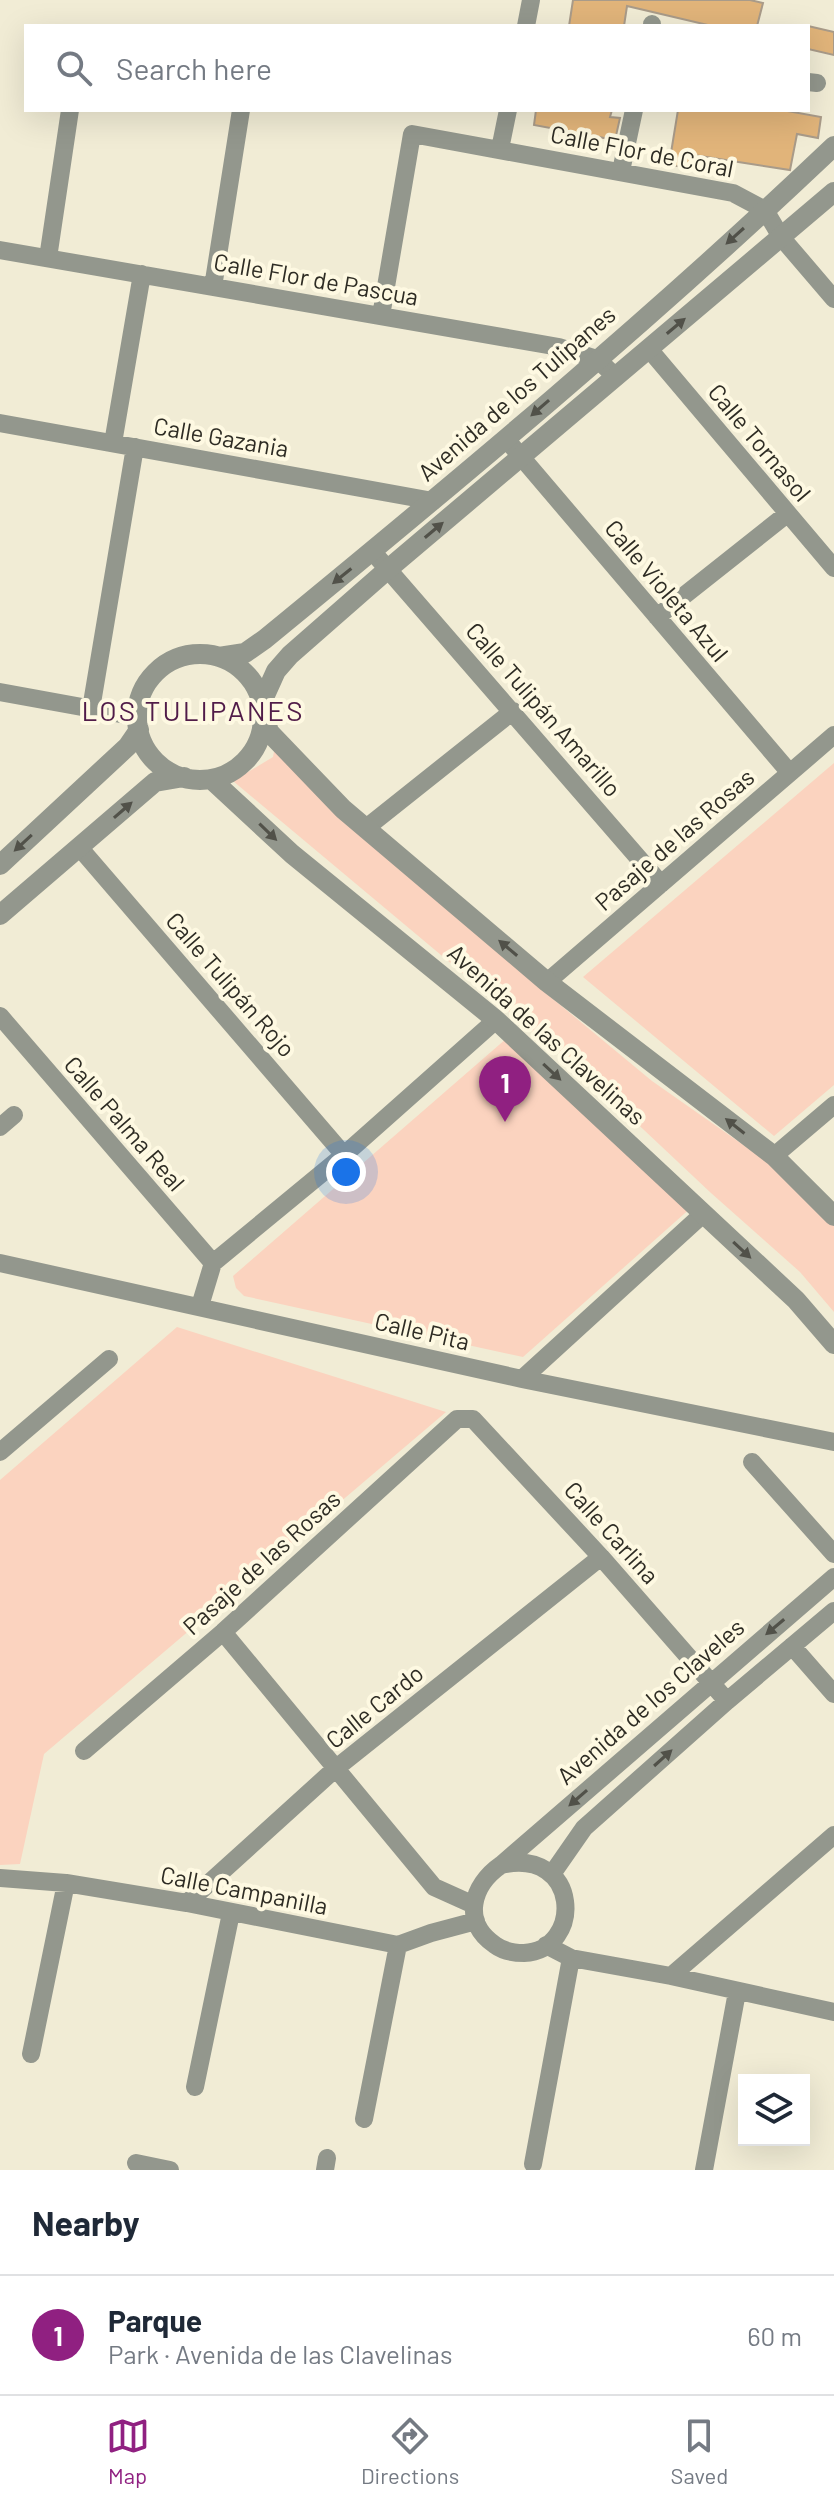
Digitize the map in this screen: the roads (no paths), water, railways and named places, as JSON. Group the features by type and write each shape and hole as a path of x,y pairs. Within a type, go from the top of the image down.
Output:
{"street":[{"path":"526,24 531,0"},
{"path":"48,258 70,112"},
{"path":"213,287 241,112"},
{"path":"500,149 508,112"},
{"path":"621,171 634,112"},
{"name":"Calle Flor de Coral","path":"381,316 412,134 733,193 765,210"},
{"name":"Avenida de los Tulipanes","path":"219,657 245,653 433,501 834,146"},
{"name":"Avenida de los Tulipanes","path":"263,708 276,671 290,655 834,192"},
{"path":"765,210 781,237 834,299"},
{"name":"Calle Flor de Pascua","path":"0,250 559,347 597,359 616,377"},
{"path":"113,443 142,274"},
{"name":"Calle Tornasol","path":"649,349 834,568"},
{"name":"Calle Gazania","path":"0,423 433,501"},
{"name":"Calle Violeta Azul","path":"506,439 790,773"},
{"path":"91,709 135,447"},
{"path":"657,617 787,514"},
{"name":"Calle Tulipán Amarillo","path":"372,551 661,884"},
{"path":"0,865 128,746 138,724 143,691 159,670 181,657 207,654 242,669 257,690 263,708 259,739 246,760 236,769 211,779 184,777 155,782 0,915"},
{"path":"0,692 91,709 138,724"},
{"name":"Avenida de las Clavelinas","path":"263,708 269,732 343,809 547,982 774,1156 834,1216"},
{"path":"366,828 513,711"},
{"path":"138,724 150,755 160,765 184,777"},
{"name":"Pasaje de las Rosas","path":"547,982 834,735"},
{"name":"Avenida de las Clavelinas","path":"211,779 292,854 496,1020 796,1300 834,1344"},
{"name":"Calle Tulipán Rojo","path":"79,847 344,1155"},
{"name":"Calle Palma Real","path":"0,1016 213,1263"},
{"path":"200,1306 213,1263 344,1155 496,1020"},
{"path":"774,1156 834,1105"},
{"path":"522,1379 703,1214"},
{"name":"Calle Pita","path":"0,1263 522,1379 834,1442"},
{"path":"0,1452 109,1359"},
{"name":"Pasaje de las Rosas","path":"84,1751 223,1632 457,1419 473,1419"},
{"name":"Calle Carlina","path":"473,1419 601,1557 727,1701"},
{"path":"752,1462 834,1554"},
{"name":"Calle Cardo","path":"187,1903 335,1769 601,1557"},
{"name":"Avenida de los Claveles","path":"501,1865 834,1577"},
{"name":"Avenida de los Claveles","path":"552,1874 584,1828 834,1611"},
{"path":"223,1632 434,1887 475,1913"},
{"path":"792,1646 834,1694"},
{"path":"671,1976 834,1835"},
{"path":"518,1861 537,1864 552,1874 562,1887 566,1903 565,1920 558,1934 546,1945 530,1952 513,1953 497,1947 484,1937 475,1913 478,1888 487,1874 501,1865 518,1861"},
{"name":"Calle Campanilla","path":"0,1878 66,1883 187,1903 398,1945"},
{"path":"31,2054 66,1883"},
{"path":"195,2087 231,1913"},
{"path":"364,2119 398,1945 475,1913"},
{"path":"546,1945 571,1958 671,1976 834,2012"},
{"path":"533,2164 571,1958"},
{"path":"704,2170 737,1992"},
{"path":"136,2163 170,2170"}],"place":[{"name":"Parque","path":"505,1122"}],"district":[{"name":"LOS TULIPANES","path":"193,711"}]}
